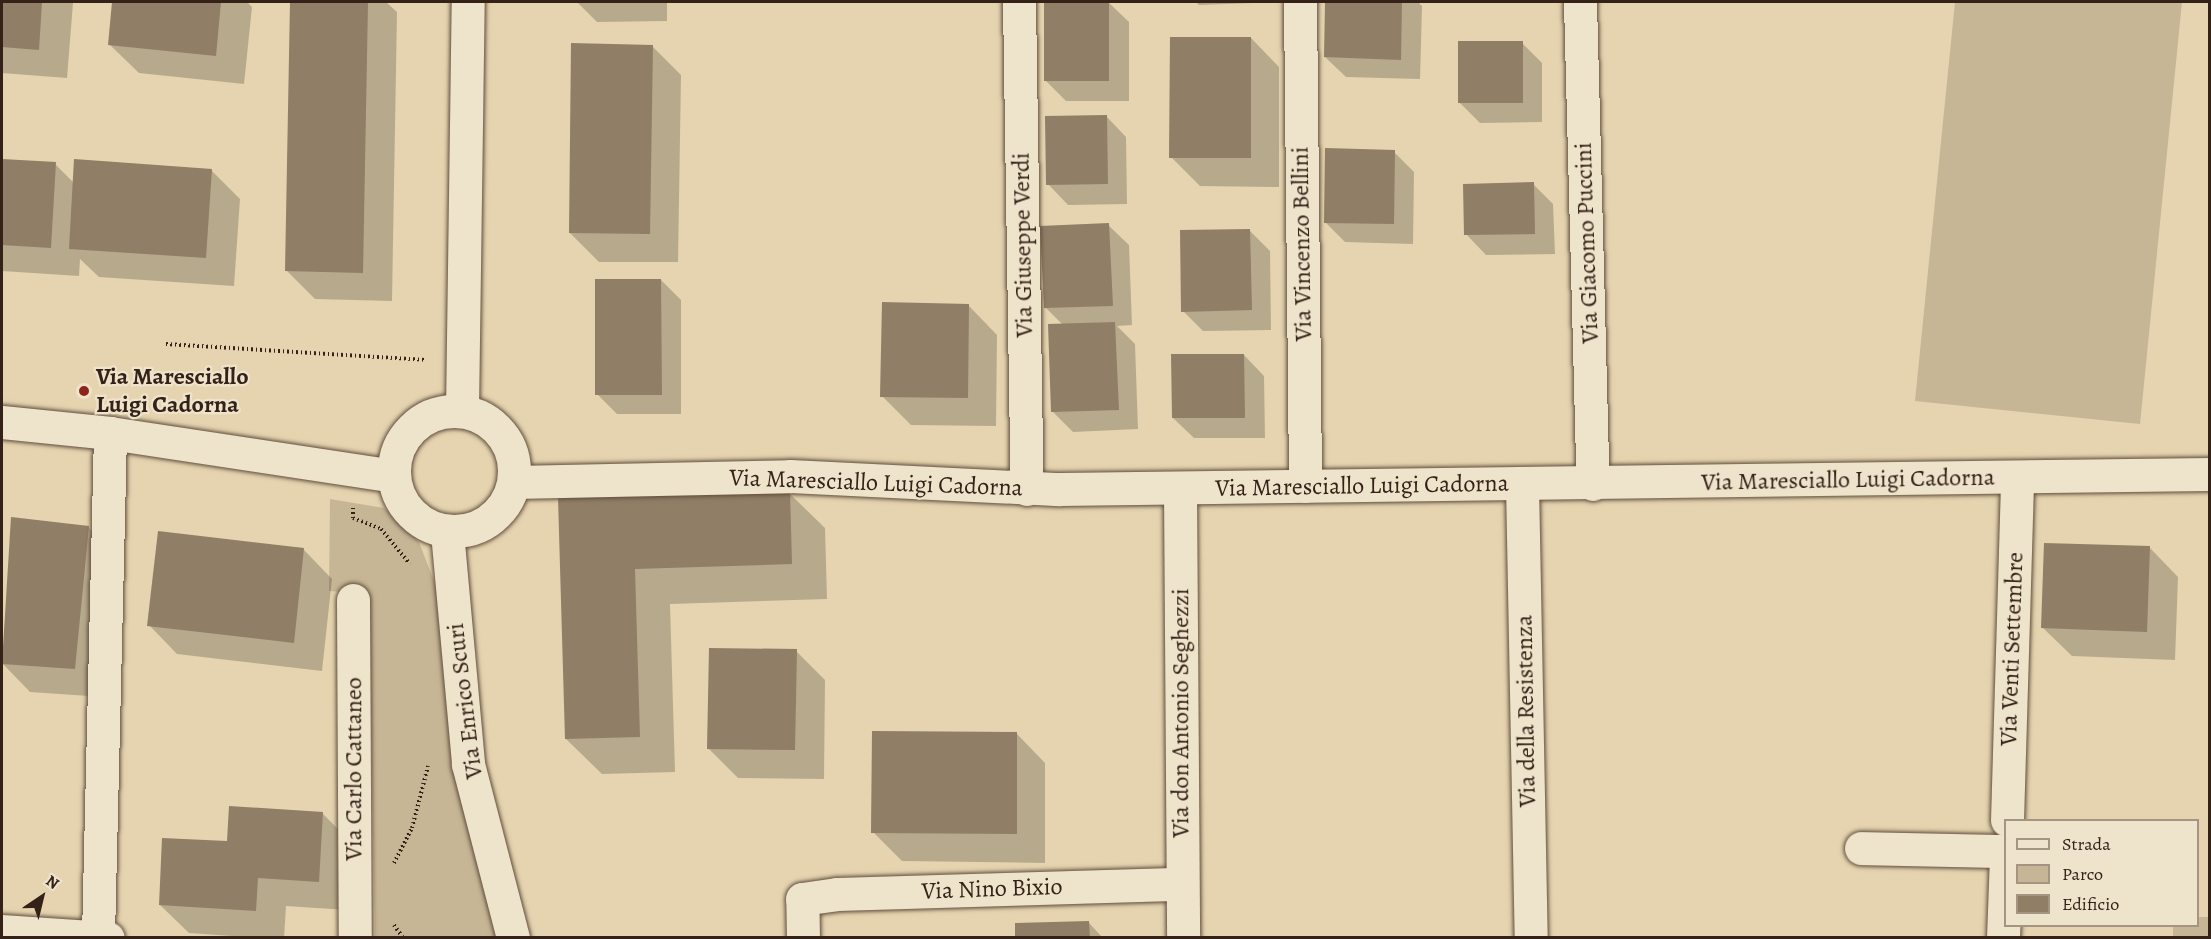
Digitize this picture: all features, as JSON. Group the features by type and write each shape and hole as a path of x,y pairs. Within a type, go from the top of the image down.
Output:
{"street":[{"path":"462,411 468,2"},
{"name":"Via Giuseppe Verdi","path":"1019,2 1027,489"},
{"name":"Via Vincenzo Bellini","path":"1300,2 1305,486"},
{"name":"Via Giacomo Puccini","path":"1580,2 1593,484"},
{"path":"462,411 480,416 497,428 507,441 514,461 514,482 502,509 482,526 447,532 430,527 412,516 399,496 393,476 400,444 418,422 441,412 462,411"},
{"path":"2,422 110,433 393,476"},
{"path":"2,931 103,937 110,433"},
{"name":"Via Maresciallo Luigi Cadorna","path":"514,482 790,476 1027,489 1593,484 2210,474"},
{"name":"Via Venti Settembre","path":"2007,819 2017,477"},
{"name":"Via della Resistenza","path":"1522,484 1531,938"},
{"name":"Via don Antonio Seghezzi","path":"1180,488 1183,938"},
{"name":"Via Enrico Scuri","path":"447,532 468,764 513,938"},
{"name":"Via Carlo Cattaneo","path":"353,600 355,938"},
{"path":"1861,848 2004,851"},
{"name":"Via Nino Bixio","path":"803,938 802,899 837,894 1182,884"},
{"path":"2003,938 2004,911"}],"path":[{"path":"166,344 427,360 428,348"},
{"path":"352,468 353,518 381,529 413,572"},
{"path":"392,866 412,828 429,763"},
{"path":"393,923 403,938"}],"green space":[{"path":"1955,2 2182,2 2140,424 1915,401"},
{"path":"330,499 384,508 419,542 437,589 499,937 375,937 369,594 329,591"},
{"path":"2199,917 2209,917 2209,937 2173,937 2173,927 2199,927"}],"building":[{"path":"2,2 42,2 39,50 2,47"},
{"path":"112,2 221,2 216,56 108,45"},
{"path":"290,2 368,2 363,273 285,271"},
{"path":"1044,2 1109,2 1109,81 1044,81"},
{"path":"1325,2 1402,2 1401,60 1324,57"},
{"path":"1170,37 1251,37 1251,158 1169,158"},
{"path":"1458,41 1523,41 1523,103 1458,103"},
{"path":"571,43 653,45 650,234 569,233"},
{"path":"1107,115 1108,184 1046,185 1045,116"},
{"path":"1325,148 1395,150 1394,224 1324,223"},
{"path":"2,159 56,162 51,248 2,245"},
{"path":"74,159 212,169 206,258 69,249"},
{"path":"1534,182 1535,234 1464,235 1463,184"},
{"path":"1109,223 1113,306 1044,308 1040,226"},
{"path":"1250,229 1252,310 1181,312 1180,230"},
{"path":"595,279 661,279 662,395 595,395"},
{"path":"882,302 969,304 968,398 880,397"},
{"path":"1115,322 1119,410 1051,412 1048,324"},
{"path":"1171,354 1244,354 1245,418 1172,418"},
{"path":"790,491 792,564 635,569 640,737 565,739 558,498"},
{"path":"11,517 89,526 75,669 2,664"},
{"path":"158,531 304,548 294,643 147,626"},
{"path":"2044,543 2150,546 2147,632 2041,628"},
{"path":"709,648 797,649 795,750 707,749"},
{"path":"872,731 1017,732 1017,834 871,833"},
{"path":"229,806 323,812 319,882 258,878 256,911 159,905 162,838 227,841"},
{"path":"1089,921 1090,938 1015,938 1015,923"}],"place":[{"name":"Via Maresciallo Luigi Cadorna","path":"84,391"}]}
